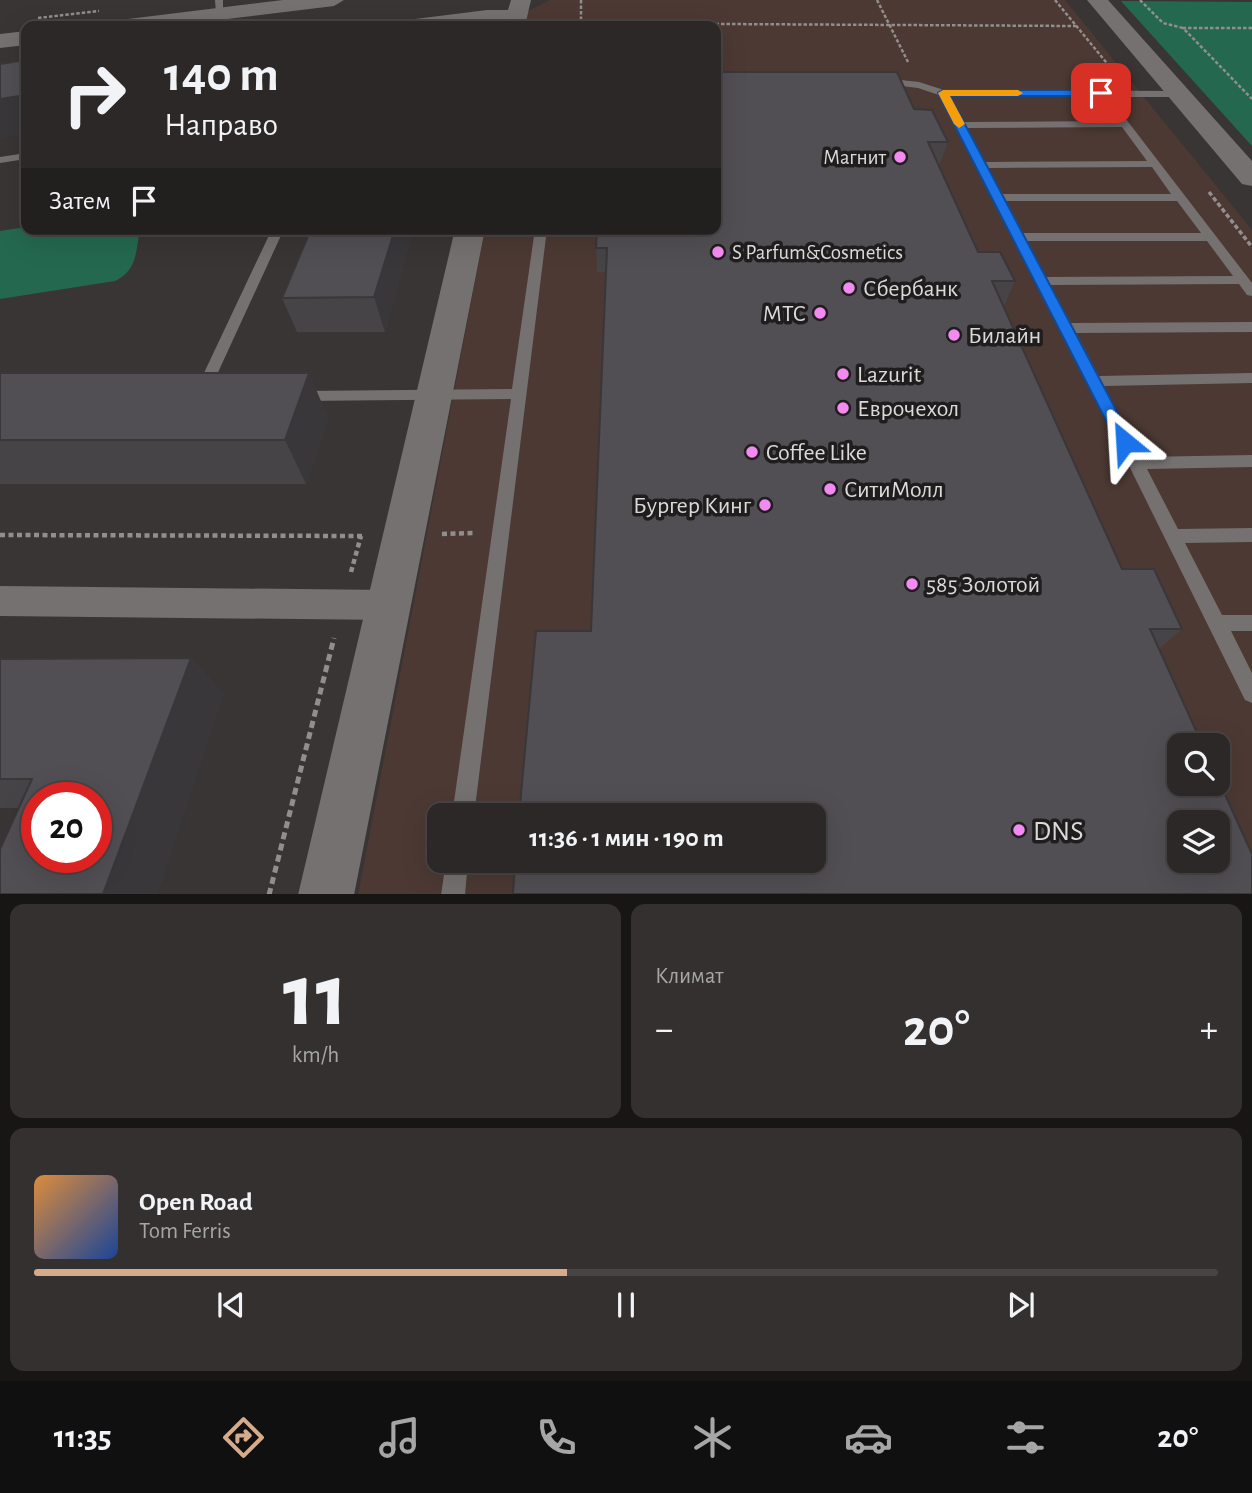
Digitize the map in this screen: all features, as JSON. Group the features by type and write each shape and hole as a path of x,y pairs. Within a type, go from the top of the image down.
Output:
{"street":[{"path":"146,21 220,7 334,0"},
{"path":"1097,0 1252,178"},
{"path":"439,21 487,15 517,16"},
{"path":"0,41 21,31"},
{"path":"326,894 387,605 384,529 435,394 469,235"},
{"path":"0,601 387,605"}],"lane":[{"path":"872,81 919,85 943,93 1177,94"},
{"path":"943,93 1094,381 1252,693"},
{"path":"1101,93 1252,292"},
{"path":"960,125 1125,124"},
{"path":"0,160 21,157"},
{"path":"981,165 1155,164"},
{"path":"998,198 1181,197"},
{"path":"200,397 275,235"},
{"path":"465,803 540,235"},
{"path":"1019,237 1210,237"},
{"path":"1042,281 1243,280"},
{"path":"1066,328 1252,327"},
{"path":"1094,381 1252,378"},
{"path":"279,396 519,394"},
{"path":"1135,463 1252,461"},
{"path":"1172,536 1252,535"},
{"path":"1216,623 1252,623"},
{"path":"453,894 456,873"}],"path":[{"path":"581,0 581,21"},
{"path":"877,0 919,85"},
{"path":"721,23 1076,26 1055,0"},
{"path":"1140,0 1163,23 1183,28 1252,28"},
{"path":"59,21 105,10"},
{"path":"517,16 563,21"},
{"path":"1183,28 1252,99"},
{"path":"361,536 384,529"},
{"path":"0,535 361,536 384,529 501,532"},
{"path":"269,894 361,536"}],"shaded area":[{"path":"550,0 1065,0 1252,230 1252,894 358,894 484,235 721,235 721,21 525,21 526,12"}],"green space":[{"path":"1121,1 1252,2 1252,146"},
{"path":"21,228 21,235 139,235 132,266 115,281 0,299 0,231"}],"building":[{"path":"21,61 21,96 0,99 0,64"},
{"name":"СитиМолл","path":"721,72 897,72 914,109 932,110 948,142 928,142 978,252 1000,252 1015,281 992,281 1122,569 1154,569 1182,629 1150,629 1197,733 1167,733 1167,796 1226,796 1252,854 1252,894 513,894 514,873 826,873 826,803 520,803 536,631 591,631 607,248 596,248 597,235 721,235"},
{"path":"308,235 393,235 374,297 282,298"},
{"path":"0,373 309,373 285,440 0,440"},
{"path":"191,658 112,870 112,782 31,782 32,779 0,779 0,659"},
{"path":"21,803 21,873 111,873 103,894 0,894 0,849"}],"slow traffic":[{"path":"959,124 943,93 1018,93"}],"place":[{"name":"Магнит","path":"900,157"},
{"name":"S Parfum&Cosmetics","path":"718,252"},
{"name":"Сбербанк","path":"849,288"},
{"name":"МТС","path":"820,313"},
{"name":"Билайн","path":"954,335"},
{"name":"Lazurit","path":"843,374"},
{"name":"Еврочехол","path":"843,408"},
{"name":"Coffee Like","path":"752,452"},
{"name":"СитиМолл","path":"830,489"},
{"name":"Бургер Кинг","path":"765,505"},
{"name":"585 Золотой","path":"912,584"},
{"name":"DNS","path":"1019,830"}],"route":[{"path":"1101,93 943,93 1125,442"}]}
